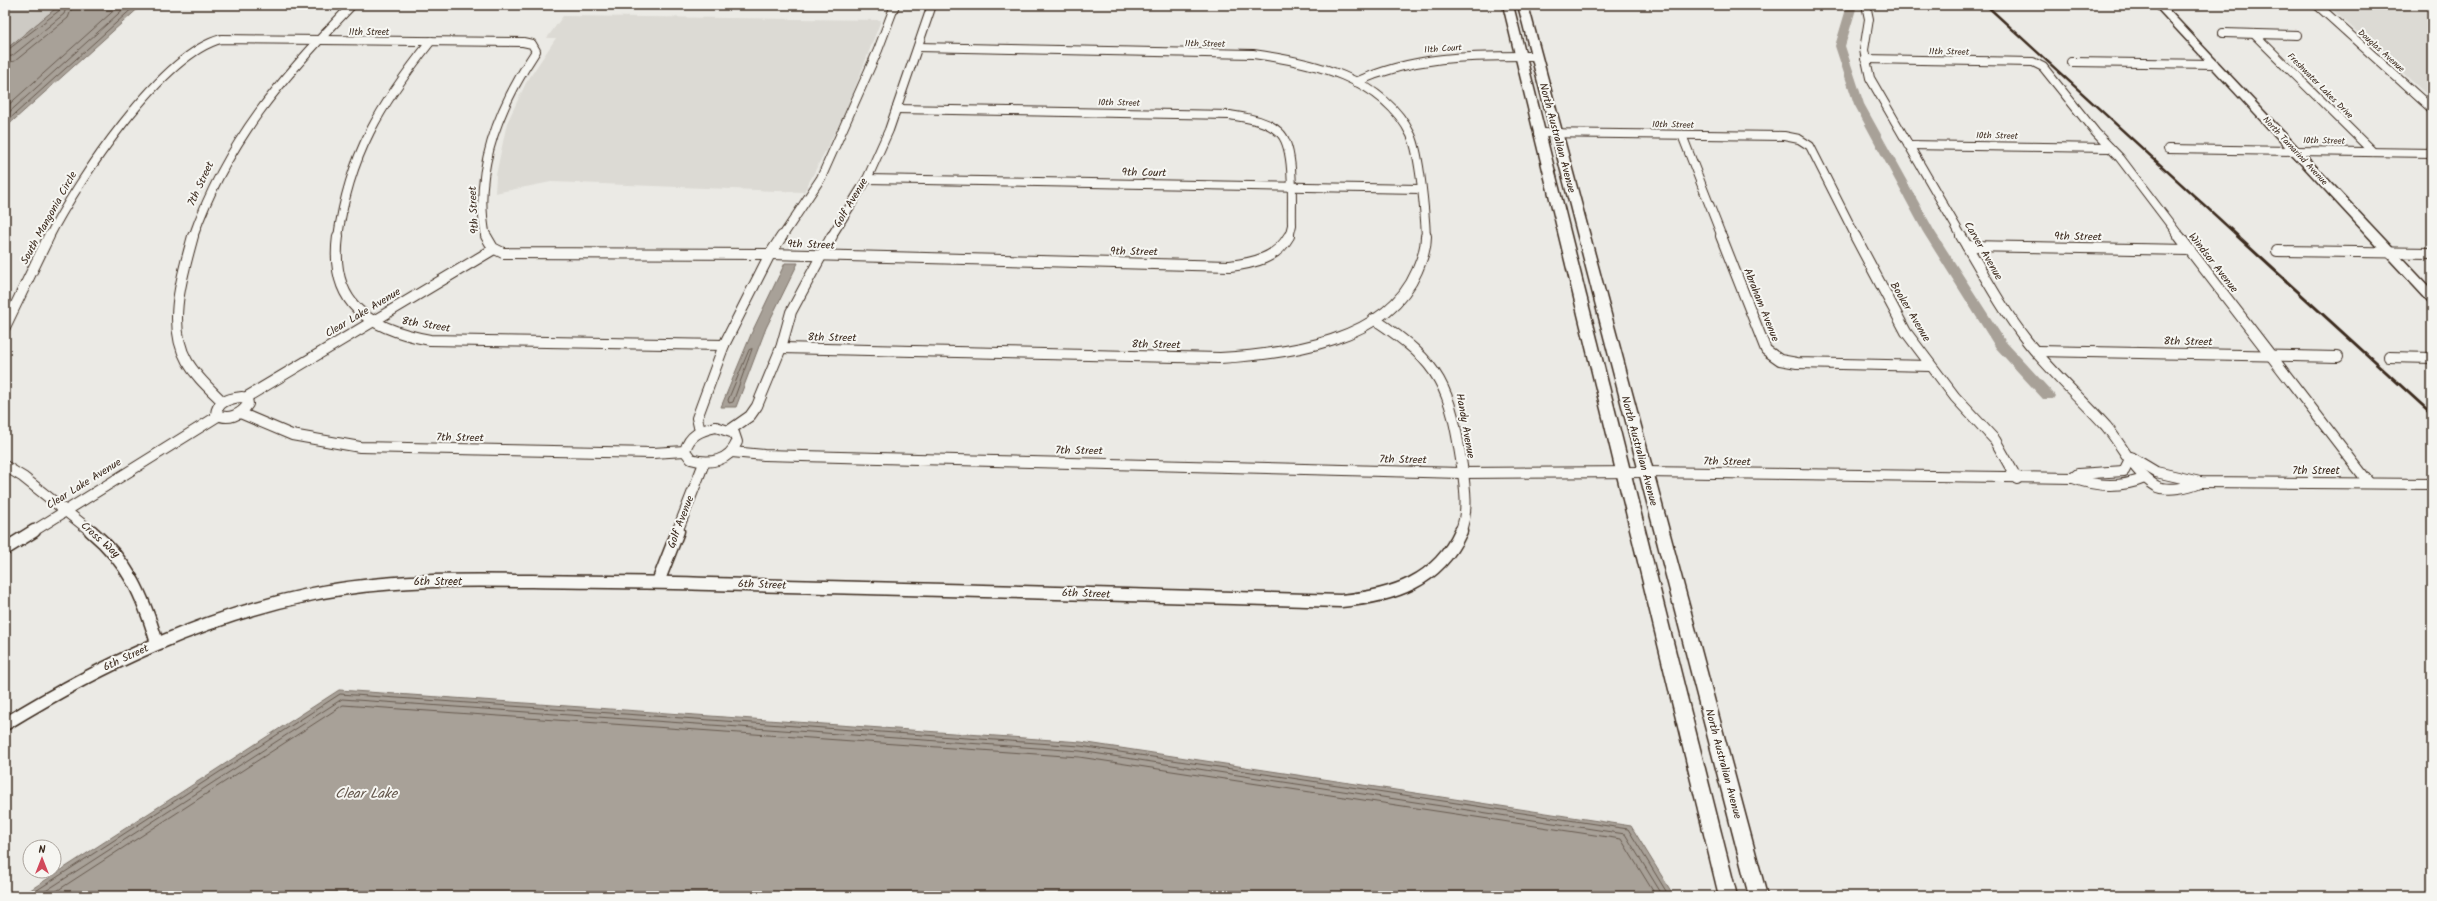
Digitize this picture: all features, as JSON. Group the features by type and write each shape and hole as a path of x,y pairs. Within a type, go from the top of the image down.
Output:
{"main road":[{"name":"North Australian Avenue","path":"1508,5 1538,133 1728,896"},
{"name":"North Australian Avenue","path":"1523,5 1535,56 1758,896"},
{"name":"North Tamarind Avenue","path":"2158,5 2432,298"}],"street":[{"name":"7th Street","path":"223,402 201,380 188,362 182,351 178,321 186,260 202,209 229,154 263,103 318,40 352,5"},
{"path":"700,431 697,418 724,345 770,254 821,178 878,50 895,5"},
{"name":"Golf Avenue","path":"730,430 750,416 757,406 781,348 792,312 819,256 866,179 896,109 932,5"},
{"name":"Carver Avenue","path":"1866,5 1870,16 1864,41 1865,60 1870,78 2002,306 2056,375 2106,426 2131,457 2145,478"},
{"name":"Douglas Avenue","path":"2317,5 2432,109"},
{"name":"Freshwater Lakes Drive","path":"2223,33 2297,35"},
{"name":"Freshwater Lakes Drive","path":"2254,34 2372,152"},
{"name":"11th Street","path":"206,43 221,39 431,41 532,44"},
{"name":"8th Street","path":"431,41 393,90 366,136 348,185 342,211 338,265 349,301 359,312 373,321 401,334 446,341 724,345"},
{"name":"South Mangonia Circle","path":"5,327 52,231 88,170 148,95 195,49 206,43"},
{"name":"9th Street","path":"532,44 536,51 504,104 491,139 486,161 483,213 488,244 494,249 511,253 770,254 1239,265 1268,256 1288,240 1292,225 1291,187"},
{"name":"11th Street","path":"918,47 1253,54 1315,66 1356,82 1391,107 1406,126 1415,148 1420,189"},
{"name":"11th Court","path":"1356,82 1395,65 1425,59 1535,56"},
{"name":"11th Street","path":"1865,60 2033,62"},
{"name":"Windsor Avenue","path":"2033,62 2043,67 2120,158 2369,483"},
{"path":"2071,62 2214,64"},
{"name":"10th Street","path":"896,109 1230,115 1252,118 1270,125 1286,139 1289,147 1291,187"},
{"name":"10th Street","path":"1538,133 1784,136 1805,142"},
{"name":"Abraham Avenue","path":"1682,135 1766,350 1779,359 1797,363 1930,366"},
{"name":"Booker Avenue","path":"1805,142 1810,146 1890,305 1930,366 1995,440 2017,479"},
{"name":"10th Street","path":"1908,145 2110,148"},
{"name":"10th Street","path":"2168,149 2432,153"},
{"name":"9th Court","path":"866,179 1420,189"},
{"name":"8th Street","path":"781,348 1248,358 1285,353 1343,336 1374,318 1399,298 1419,268 1426,237 1420,189"},
{"name":"9th Street","path":"1967,246 2189,250"},
{"name":"Clear Lake Avenue","path":"245,398 494,249"},
{"path":"2277,251 2432,254"},
{"name":"Handy Avenue","path":"1374,318 1419,351 1440,376 1452,407 1461,473"},
{"name":"8th Street","path":"2037,351 2338,357"},
{"path":"2389,357 2432,358"},
{"path":"232,398 245,398 248,404 240,412 230,417 218,416 215,411 223,402 232,398"},
{"name":"7th Street","path":"240,412 292,436 360,447 653,453 685,450"},
{"name":"Clear Lake Avenue","path":"5,548 64,510 218,416"},
{"path":"716,427 730,430 737,437 736,447 732,452 720,460 704,463 691,459 685,450 689,440 700,431 716,427"},
{"name":"7th Street","path":"732,452 764,456 1461,473 1645,472 2017,479 2073,478 2090,485 2120,485 2145,478 2158,486 2188,488 2200,482"},
{"name":"7th Street","path":"2073,478 2078,474 2124,472 2131,457 2156,472 2200,482 2432,484"},
{"name":"Golf Avenue","path":"658,582 704,463"},
{"name":"Cross Way","path":"5,466 97,536 123,561 143,597 156,643"},
{"name":"6th Street","path":"5,724 64,689 156,643 198,627 269,604 358,586 428,581 658,582 1340,601 1366,599 1393,593 1411,585 1441,564 1452,550 1464,521 1465,506 1461,473"}],"shaded area":[{"path":"13,5 60,5 5,50 5,11"},
{"path":"2327,5 2432,5 2432,99 2394,65"},
{"path":"563,16 881,20 847,109 804,192 551,182 495,193 496,175 507,123 526,83 556,38 547,38"}],"water":[{"path":"60,5 142,5 5,128 5,50"},
{"path":"785,263 798,263 766,328 736,407 721,407 752,332"},
{"name":"Clear Lake","path":"339,690 1081,742 1631,826 1674,896 21,896 47,879 62,879 62,869"}],"waterway":[{"path":"1851,9 1840,46 1859,104 1929,232 2001,345 2048,396"}],"railway":[{"path":"1986,5 2239,237"},
{"path":"2237,236 2432,414"}]}
